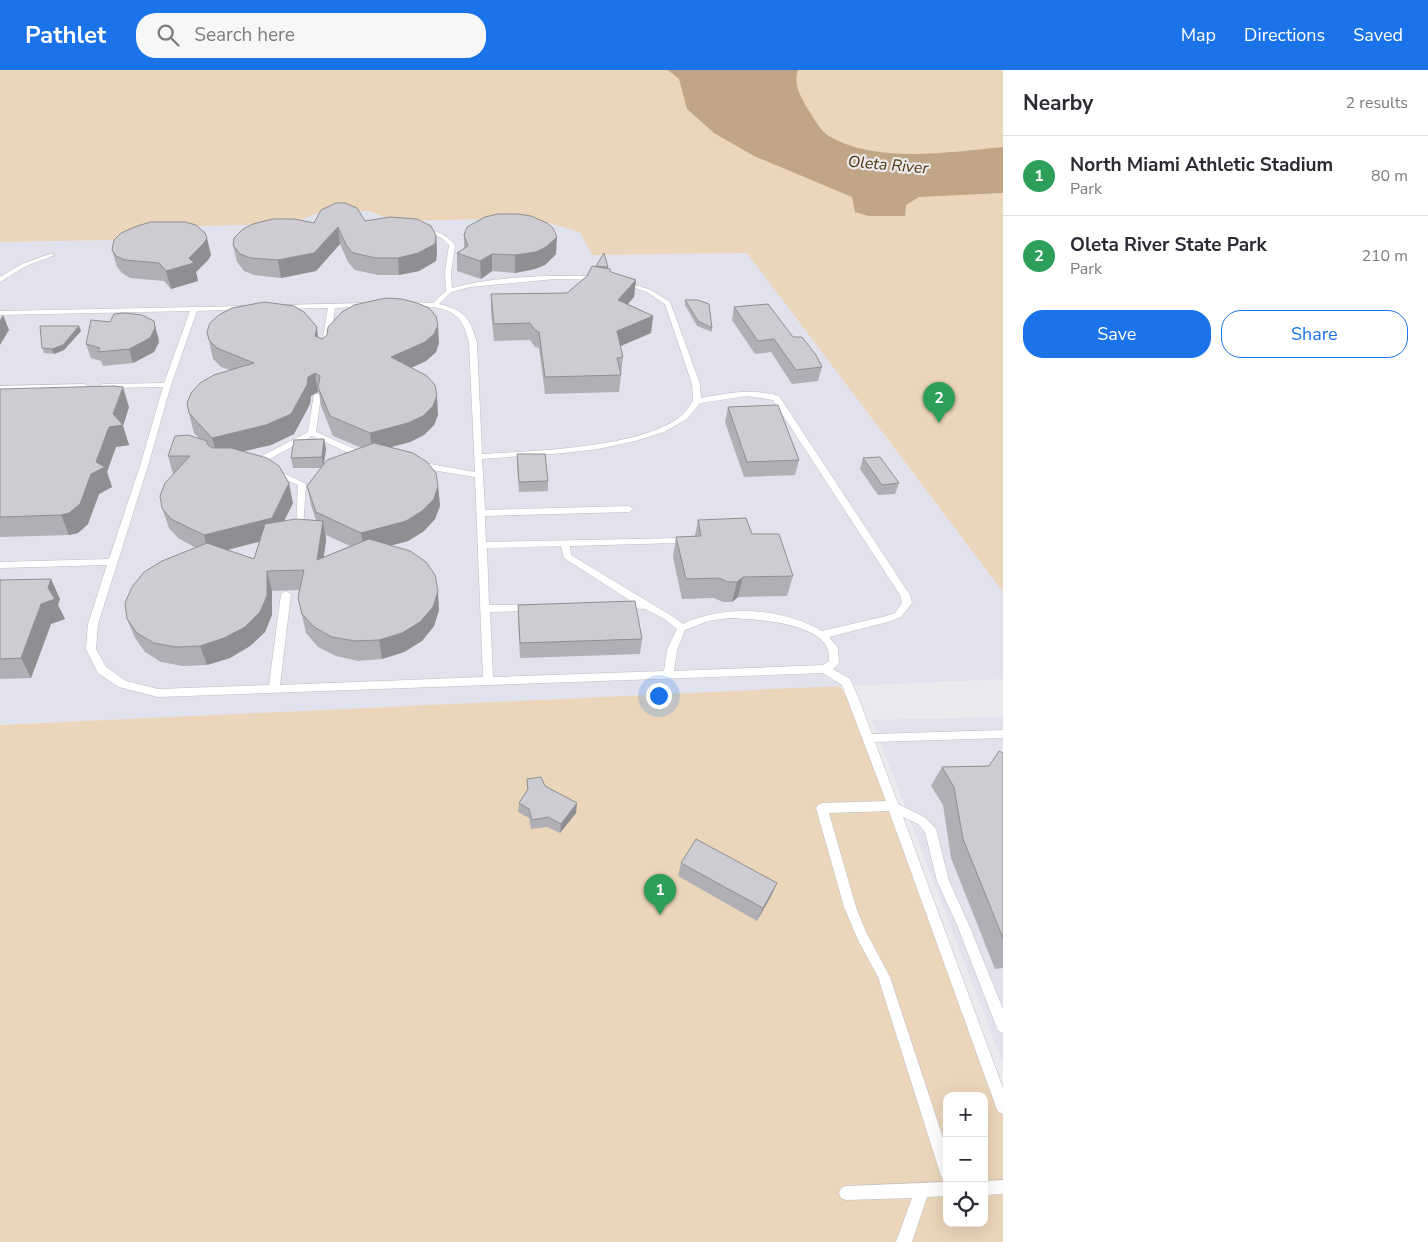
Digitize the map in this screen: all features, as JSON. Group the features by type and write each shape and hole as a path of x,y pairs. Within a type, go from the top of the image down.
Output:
{"lane":[{"path":"429,231 444,237 452,244 448,273 449,291"},
{"path":"0,280 24,264 52,255"},
{"path":"435,305 449,291 470,285 555,277 604,279"},
{"path":"479,457 580,450 628,441 675,423 694,410 697,401 696,384 668,302 649,291 618,282"},
{"path":"276,307 382,304"},
{"path":"402,304 435,305 453,311 465,320 470,329 473,343 480,476 488,680"},
{"path":"324,354 332,306"},
{"path":"0,313 258,307"},
{"path":"194,309 167,385 144,466 93,624 91,650 102,670 122,684 158,693 825,669 834,663 836,656 831,642 821,635 783,620 756,616 715,616 696,621 682,628 669,657 669,674"},
{"path":"98,386 167,385"},
{"path":"0,388 88,386"},
{"path":"697,401 750,393 769,395 776,398 905,595 907,603 898,615 821,635"},
{"path":"312,433 317,396"},
{"path":"312,433 362,458"},
{"path":"255,463 312,433"},
{"path":"245,462 255,463 302,484 311,481"},
{"path":"407,463 480,476"},
{"path":"300,527 302,484"},
{"path":"481,513 629,509"},
{"path":"482,545 678,540"},
{"path":"565,543 567,556 669,618 682,628"},
{"path":"0,565 112,562"},
{"path":"274,689 286,594"},
{"path":"609,607 647,606"},
{"path":"485,610 542,608"},
{"path":"825,669 846,682 1003,1107"},
{"path":"868,738 1003,734"},
{"path":"943,1160 892,998 873,953 862,936 849,902 822,808 892,806 922,821 930,829 943,881 963,925 1003,1026"},
{"path":"988,1188 1003,1187"},
{"path":"846,1193 943,1190"},
{"path":"904,1242 922,1191"}],"shaded area":[{"path":"0,70 1003,70 1003,592 747,253 592,255 580,232 531,218 395,221 369,211 322,211 291,224 149,227 114,240 0,242"},
{"path":"322,211 369,211 395,221 531,218 580,232 592,255 747,253 1003,592 1003,679 0,725 0,242 114,240 149,227"},
{"path":"840,686 862,722 1003,1105 1003,1242 0,1242 0,725"},
{"path":"1003,717 1003,1064 872,720"}],"water":[{"name":"Oleta River","path":"668,70 798,70 796,80 806,106 822,130 829,136 848,145 891,153 937,153 1003,147 1003,193 919,197 906,205 905,216 869,216 855,212 852,197 754,156 714,133 687,109 679,79"}],"building":[{"path":"336,203 345,203 357,208 365,221 390,217 417,219 431,226 436,235 435,244 418,253 398,258 376,258 353,253 346,245 338,227 314,253 278,260 251,258 240,254 233,245 234,238 243,229 253,224 273,219 294,219 314,223 321,210"},
{"path":"498,214 531,216 547,223 553,228 557,237 546,247 536,252 515,255 492,254 480,261 457,253 468,246 464,235 467,227 485,217"},
{"path":"151,222 185,222 196,225 205,233 207,238 204,243 189,258 194,263 166,271 159,263 125,260 116,256 112,250 114,240 121,233"},
{"path":"604,253 608,267 596,266"},
{"path":"592,266 610,269 611,272 636,280 618,300 653,316 617,331 623,357 617,358 621,375 545,377 539,332 530,323 494,324 491,294 567,293 587,276"},
{"path":"386,298 402,299 417,303 429,308 436,316 438,325 434,334 425,342 391,357 427,376 435,385 437,395 433,406 423,416 408,423 370,433 330,416 318,387 320,376 315,373 308,377 307,385 291,414 266,425 212,438 189,413 187,403 191,393 200,383 214,375 254,363 217,348 209,340 207,332 210,323 219,315 232,308 264,302 294,306 304,312 317,327 315,336 322,339 327,335 328,327 342,312 354,305"},
{"path":"685,300 698,300 709,304 712,328 698,321"},
{"path":"768,304 793,337 802,337 816,355 822,367 796,370 774,339 758,341 734,307"},
{"path":"114,314 142,315 154,321 155,328 150,338 129,349 98,352 100,348 86,344 91,320 110,322"},
{"path":"40,326 79,326 63,345 52,349 42,348"},
{"path":"123,387 113,414 123,425 109,427 96,462 105,467 91,474 80,504 69,513 61,515 0,517 0,389"},
{"path":"778,405 799,460 747,462 728,407"},
{"path":"188,435 207,441 207,444 212,448 231,448 267,458 279,466 289,483 272,518 204,535 171,519 162,508 160,496 165,483 190,456 168,456 175,436"},
{"path":"324,439 322,457 291,458 294,440"},
{"path":"374,443 413,453 427,462 436,473 438,486 434,499 422,511 406,521 361,533 316,512 307,486 327,460"},
{"path":"517,454 545,454 548,481 519,482"},
{"path":"880,457 899,483 882,485 863,458"},
{"path":"746,518 752,534 779,534 793,576 743,577 737,582 728,582 719,578 686,579 676,537 701,536 698,520"},
{"path":"296,519 323,521 317,560 369,539 410,551 426,562 435,575 438,591 433,607 420,622 402,633 379,640 355,641 332,637 314,627 302,614 298,598 304,570 267,571 267,596 260,612 245,627 224,638 200,646 176,647 154,643 137,633 127,619 125,603 132,587 144,572 162,561 207,543 254,559 265,524"},
{"path":"51,579 48,588 55,599 41,604 21,658 0,659 0,580"},
{"path":"635,601 642,639 520,643 518,605"},
{"path":"999,751 1003,753 1003,938 963,839 954,787 942,767 989,766"},
{"path":"541,777 545,786 577,803 561,824 548,817 532,820 529,809 519,803 528,789 527,779"},
{"path":"696,839 777,883 763,908 681,863"}],"place":[{"name":"Oleta River State Park","path":"939,423"},
{"name":"North Miami Athletic Stadium","path":"660,915"}]}
